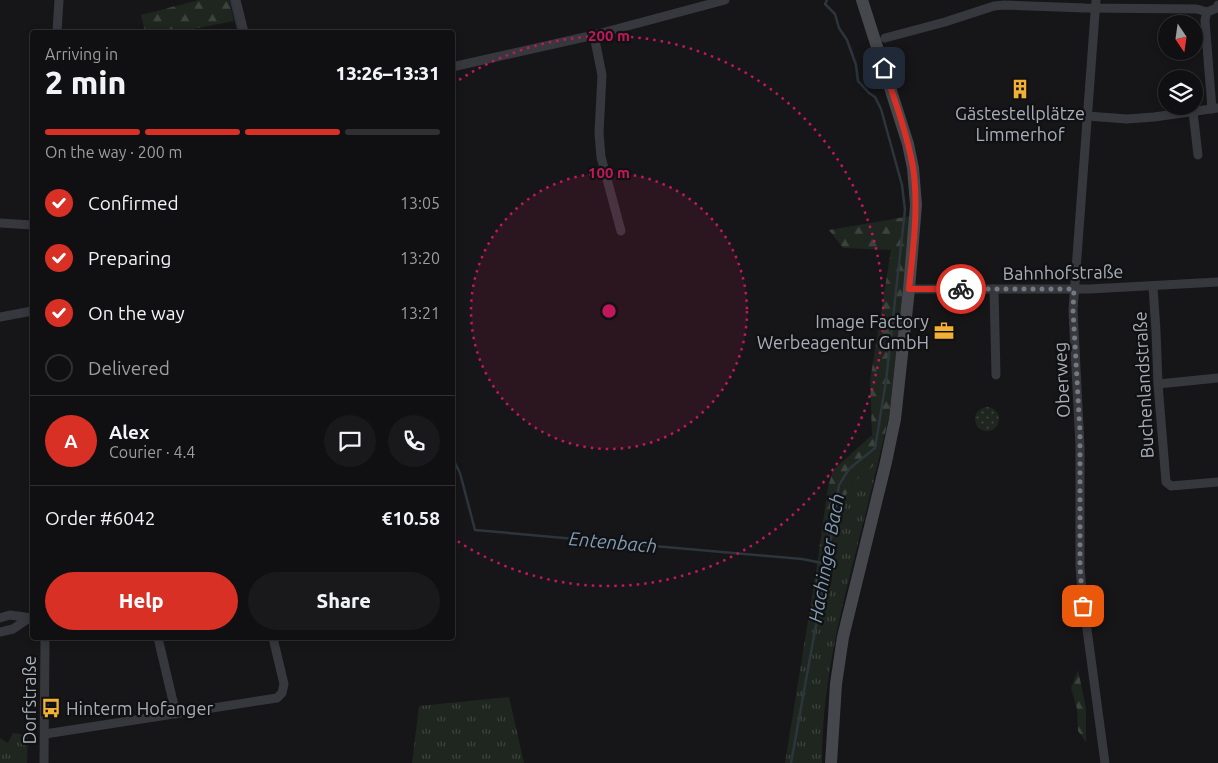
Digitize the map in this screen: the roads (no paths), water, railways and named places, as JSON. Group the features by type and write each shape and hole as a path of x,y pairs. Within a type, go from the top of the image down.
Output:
{"main road":[{"path":"831,763 836,684 843,637 895,419 916,205 913,168 908,144 862,0"}],"street":[{"path":"57,30 59,0"},
{"path":"236,0 244,30"},
{"path":"455,66 594,35 725,0"},
{"path":"884,38 945,22 993,3 1096,4 1197,9 1207,12 1217,8 1218,5"},
{"name":"Oberweg","path":"1096,4 1073,310 1080,446 1080,575 1106,762"},
{"path":"1207,12 1205,20 1215,109"},
{"path":"594,35 602,75 599,133 601,157 621,231"},
{"path":"1087,116 1127,119 1174,115"},
{"path":"1193,115 1198,155"},
{"path":"0,223 30,224"},
{"name":"Bahnhofstraße","path":"909,289 1074,289 1153,287 1218,282"},
{"name":"Buchenlandstraße","path":"1153,287 1166,482 1171,486 1218,482"},
{"path":"994,289 996,374"},
{"path":"0,318 30,311"},
{"path":"1158,384 1218,378"},
{"path":"0,618 10,615 30,618"},
{"path":"0,632 13,629 30,619"},
{"name":"Dorfstraße","path":"44,763 45,640"},
{"path":"158,640 176,714"},
{"path":"45,734 277,698 282,693 284,684 273,640"}],"waterway":[{"name":"Entenbach","path":"231,0 238,30"},
{"name":"Hachinger Bach","path":"791,763 827,564 839,485 849,469 875,448 886,381 905,210 902,185 881,109 875,97 858,81 856,65 847,40 839,28 835,14 825,4 827,0"},
{"name":"Entenbach","path":"455,463 460,473 475,530 802,559 827,564"}],"place":[{"name":"Gästestellplätze Limmerhof","path":"1020,89"},
{"name":"Image Factory Werbeagentur GmbH","path":"944,331"},
{"name":"Hinterm Hofanger","path":"51,708"}]}
